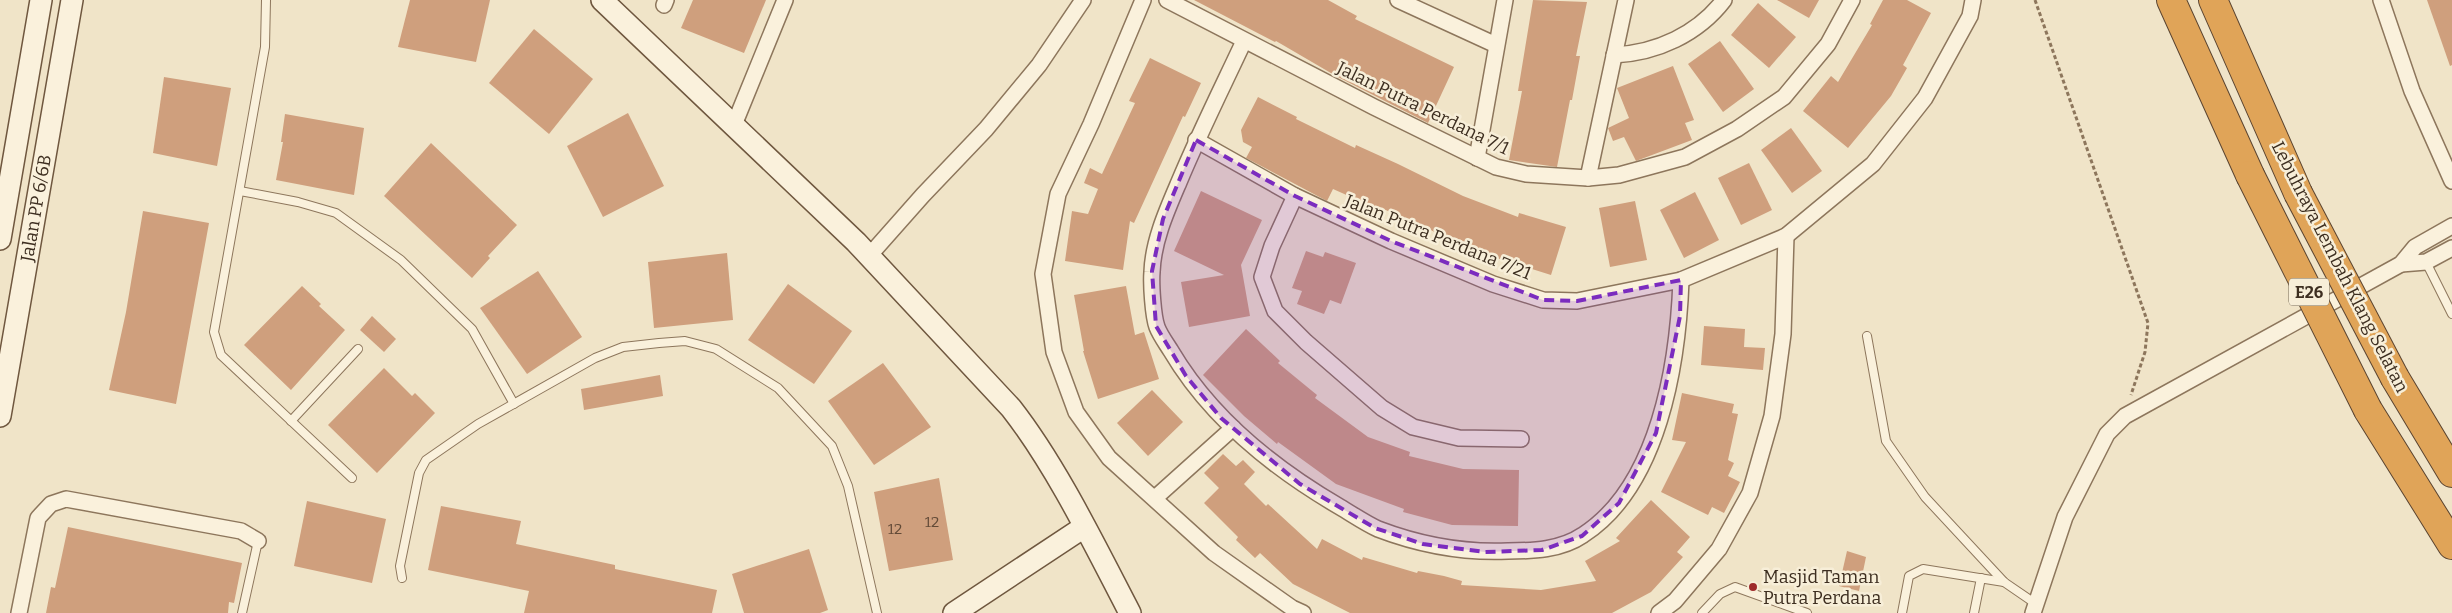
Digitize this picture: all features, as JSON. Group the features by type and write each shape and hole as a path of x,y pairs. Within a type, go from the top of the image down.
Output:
{"highway":[{"name":"E26","path":"2171,0 2250,175 2368,410 2452,545"},
{"name":"Lebuhraya Lembah Klang Selatan","path":"2213,0 2298,193 2395,378 2452,473"}],"street":[{"name":"Jalan PP 6/6B","path":"0,239 41,0"},
{"name":"Jalan PP 6/6B","path":"0,416 72,0"},
{"path":"602,0 869,256 1011,408 1029,432 1084,527 1130,613"},
{"path":"734,125 784,0"},
{"path":"869,256 923,195 986,129 1039,65 1083,0"},
{"path":"1143,0 1091,124 1058,194 1043,274 1054,352 1076,412 1109,458 1214,553 1292,608 1303,613"},
{"name":"Jalan Putra Perdana 7/1","path":"1167,0 1244,41 1496,167 1526,174 1588,178 1619,175 1686,157 1737,129 1784,97 1828,44 1852,0"},
{"path":"1398,0 1496,45"},
{"path":"1477,158 1505,0"},
{"path":"1588,178 1626,0"},
{"path":"1614,55 1636,54 1670,44 1712,15 1724,0"},
{"name":"Jalan Putra Perdana 7/21","path":"1196,140 1295,196 1399,245 1493,284 1543,300 1577,302 1680,280 1786,236 1874,164 1925,98 1970,16 1973,0"},
{"path":"2381,0 2412,91 2452,181"},
{"path":"1244,41 1196,140 1163,219 1152,271 1156,326 1186,376 1222,418 1300,484 1375,528 1423,544 1485,552 1542,550 1582,536 1618,504 1639,470 1656,432 1668,383 1680,316 1680,280"},
{"path":"1295,196 1272,246 1262,277 1275,312 1306,342 1376,403 1413,427 1459,438 1520,439"},
{"path":"2034,608 2065,517 2106,434 2125,416 2256,346 2401,264 2415,246 2452,226"},
{"path":"1659,613 1676,600 1719,549 1750,493 1772,416 1783,334 1786,236"},
{"path":"2401,264 2426,262 2452,248"},
{"path":"1155,498 1233,428"},
{"path":"20,613 38,518 51,504 66,499 241,531 258,541"},
{"path":"954,613 1084,527"}],"lane":[{"path":"266,0 265,47 214,332 222,355 352,478"},
{"path":"240,191 298,202 336,214 401,260 472,329 514,404"},
{"path":"2426,262 2452,314"},
{"path":"1867,336 1886,441 1925,497 2004,582 2034,608"},
{"path":"402,578 400,566 419,473 426,460 478,424 595,358 624,347 685,341 716,349 778,388 832,446 848,486 877,613"},
{"path":"291,421 358,349"},
{"path":"242,613 258,541"},
{"path":"1902,613 1909,576 1916,570 1923,569 2004,582"},
{"path":"1974,613 1981,578"},
{"path":"1702,613 1720,594 1735,587 1807,613"}],"path":[{"path":"2035,0 2148,324 2145,352 2125,416"}],"highlighted area":[{"path":"1196,140 1295,196 1391,241 1543,300 1577,301 1681,280 1680,316 1656,433 1619,503 1582,536 1542,550 1485,552 1423,544 1375,528 1300,484 1221,418 1186,376 1156,326 1152,271 1163,219"}],"building":[{"path":"410,0 490,0 476,62 398,47"},
{"path":"693,0 766,0 744,53 681,28"},
{"path":"1194,0 1328,0 1357,16 1355,19 1454,67 1428,123 1336,76 1276,41"},
{"path":"1533,0 1587,2 1576,56 1580,56 1572,100 1570,100 1557,167 1509,160 1522,91 1518,91"},
{"path":"1777,0 1819,0 1809,18"},
{"path":"1883,0 1907,0 1931,13 1903,65 1907,68 1891,96 1848,148 1803,111 1831,76 1838,82 1872,25 1870,24"},
{"path":"2427,0 2452,0 2452,65 2450,66"},
{"path":"1758,3 1796,37 1769,68 1731,35"},
{"path":"534,29 593,79 549,134 489,83"},
{"path":"1720,41 1754,89 1723,112 1688,64"},
{"path":"1150,58 1201,83 1185,117 1183,116 1134,223 1130,221 1123,270 1065,261 1072,211 1088,214 1098,189 1084,183 1090,168 1102,174 1135,103 1129,101"},
{"path":"1673,66 1694,120 1685,123 1692,140 1636,161 1624,137 1613,141 1608,128 1629,118 1617,88"},
{"path":"164,77 231,88 217,166 153,153"},
{"path":"1258,97 1297,117 1296,119 1355,148 1356,145 1463,196 1518,217 1519,213 1566,227 1551,275 1484,254 1379,207 1378,209 1333,189 1327,201 1246,158 1252,147 1243,142 1241,130"},
{"path":"628,113 664,186 603,217 567,146"},
{"path":"285,114 364,128 354,195 276,180 283,142 281,142"},
{"path":"1791,128 1822,171 1792,193 1761,150"},
{"path":"431,143 517,225 488,256 490,258 472,278 384,196"},
{"path":"1749,163 1772,210 1741,225 1718,178"},
{"path":"1201,191 1262,220 1241,265 1250,316 1189,327 1181,282 1224,275 1174,251"},
{"path":"1695,192 1719,240 1684,258 1660,210"},
{"path":"1635,201 1647,260 1610,267 1599,208"},
{"path":"143,211 209,223 176,404 109,390 126,312"},
{"path":"1306,251 1323,257 1325,252 1356,263 1341,304 1330,300 1324,314 1297,304 1302,291 1292,288"},
{"path":"727,253 733,320 654,328 648,262"},
{"path":"538,271 582,337 527,374 480,308"},
{"path":"788,284 852,331 814,384 748,340"},
{"path":"302,286 321,304 319,306 345,330 291,390 244,345"},
{"path":"1126,286 1135,335 1144,332 1159,379 1098,399 1083,351 1074,295"},
{"path":"372,316 396,339 384,352 360,330"},
{"path":"1704,326 1745,329 1744,347 1765,348 1763,370 1701,365"},
{"path":"1246,329 1280,361 1278,363 1317,395 1315,398 1368,437 1410,452 1409,456 1463,469 1519,470 1518,526 1452,525 1403,512 1404,509 1336,484 1278,442 1277,444 1244,416 1203,375"},
{"path":"883,363 931,427 874,465 828,401"},
{"path":"384,368 412,396 415,393 435,413 377,473 328,425"},
{"path":"660,375 663,396 584,410 581,389"},
{"path":"1152,390 1183,422 1148,456 1117,423"},
{"path":"1682,393 1734,404 1732,413 1738,414 1728,460 1734,463 1728,476 1740,482 1724,513 1712,507 1708,515 1661,492 1686,442 1672,440"},
{"path":"1223,454 1236,466 1243,460 1255,472 1244,484 1266,506 1268,504 1317,549 1322,539 1362,560 1363,557 1417,573 1418,571 1444,576 1462,581 1461,585 1541,590 1596,581 1585,561 1620,541 1616,538 1651,500 1690,537 1677,552 1683,557 1651,592 1612,613 1350,613 1293,584 1260,553 1255,558 1236,540 1238,537 1204,503 1219,488 1204,473"},
{"path":"939,478 953,560 889,571 874,492"},
{"path":"307,501 386,519 372,583 294,566"},
{"path":"441,506 521,521 516,544 615,565 615,569 717,590 712,613 524,613 529,591 428,570"},
{"path":"68,527 242,563 234,603 229,602 228,613 46,613 51,587 55,588"},
{"path":"809,549 828,610 820,613 744,613 732,574"},
{"path":"1847,551 1866,557 1859,591 1839,586"}],"place":[{"name":"Masjid Taman Putra Perdana","path":"1753,587"}]}
